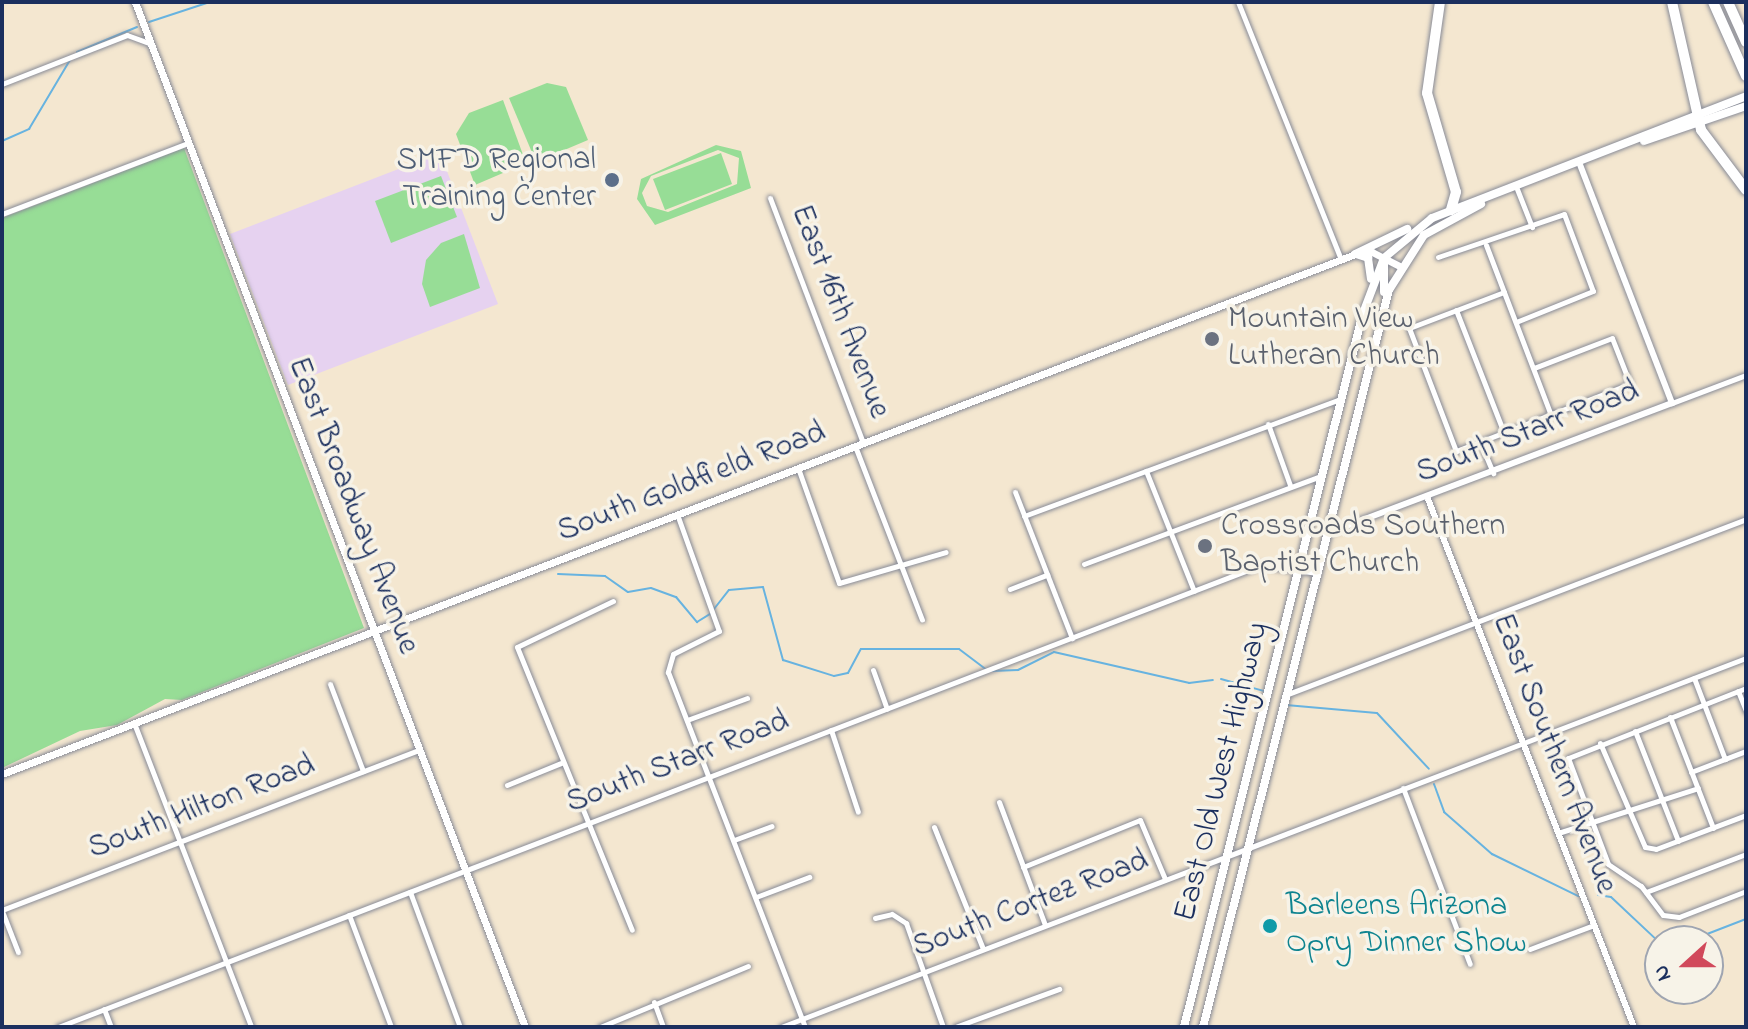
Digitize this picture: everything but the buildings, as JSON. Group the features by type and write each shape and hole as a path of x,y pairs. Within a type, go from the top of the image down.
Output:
{"highway":[{"path":"1440,2 1427,93 1457,196 1451,210"},
{"path":"1672,2 1697,120 1746,190"},
{"path":"1713,2 1746,76"},
{"path":"1728,2 1746,42"}],"main road":[{"name":"East Broadway Avenue","path":"135,2 525,1027"},
{"path":"1697,120 1746,96"},
{"path":"1485,201 1697,120 1746,106"},
{"name":"East Old West Highway","path":"1184,1027 1371,283 1384,258 1423,223 1451,210 1485,201"},
{"name":"East Old West Highway","path":"1203,1027 1380,326 1399,266 1424,235 1485,201"},
{"path":"1355,254 1423,223"},
{"name":"South Goldfield Road","path":"2,774 1341,259 1355,254 1384,258 1399,266"},
{"path":"1355,254 1370,262 1371,283"},
{"path":"1380,326 1384,258"}],"street":[{"path":"1238,2 1341,259"},
{"path":"2,84 127,35 150,44"},
{"path":"2,214 188,143"},
{"path":"1580,165 1672,403"},
{"path":"1517,189 1532,227"},
{"name":"East 16th Avenue","path":"770,198 922,620"},
{"path":"1438,257 1486,245 1564,214 1593,291 1516,322"},
{"path":"1486,245 1551,415"},
{"path":"1504,292 1409,328 1456,451 1630,384 1612,338 1534,368"},
{"path":"1456,310 1504,433"},
{"name":"South Starr Road","path":"1328,533 1428,499 1746,375"},
{"path":"1024,516 1341,399"},
{"path":"1268,424 1290,485"},
{"path":"1480,442 1493,473"},
{"path":"798,468 839,583 946,552"},
{"path":"1146,471 1194,591"},
{"path":"1084,564 1290,485 1322,476"},
{"path":"1015,492 1072,638"},
{"name":"East Southern Avenue","path":"1428,499 1634,1027"},
{"path":"677,514 719,631 667,660 805,1027"},
{"path":"1285,701 1476,622 1746,519"},
{"name":"South Starr Road","path":"58,1027 1266,563 1318,573"},
{"path":"1010,589 1047,575"},
{"path":"613,601 517,647 561,763 632,930"},
{"name":"South Cortez Road","path":"781,1027 1746,658"},
{"path":"873,670 887,709"},
{"path":"1694,678 1725,759"},
{"path":"330,684 363,771"},
{"path":"1746,688 1568,758 1608,864 1646,892 1668,917 1746,891"},
{"path":"1738,691 1746,711"},
{"path":"687,720 747,698"},
{"path":"1670,717 1713,828"},
{"path":"134,723 249,1027"},
{"path":"831,730 858,812"},
{"path":"1635,731 1678,841"},
{"path":"1600,743 1625,807 1645,847 1678,841 1746,815"},
{"name":"South Hilton Road","path":"2,911 419,750"},
{"path":"1691,772 1746,751"},
{"path":"507,785 561,763"},
{"path":"1403,788 1470,964"},
{"path":"1558,833 1625,807 1698,788"},
{"path":"999,802 1045,925"},
{"path":"1023,867 1140,820 1165,879"},
{"path":"734,840 772,826"},
{"path":"934,827 983,949"},
{"path":"1646,892 1746,854"},
{"path":"756,897 809,877"},
{"path":"410,892 460,1027"},
{"path":"2,911 18,952"},
{"path":"349,915 391,1027"},
{"path":"875,918 900,915 943,1027"},
{"path":"1530,949 1594,925"},
{"path":"600,1026 748,966"},
{"path":"955,1027 1059,989"},
{"path":"654,1002 663,1027"},
{"path":"104,1009 111,1027"}],"shaded area":[{"path":"440,153 498,304 288,385 230,234"}],"green space":[{"path":"547,83 566,87 588,140 536,162 509,98"},
{"path":"503,100 526,163 475,185 456,134 469,113"},
{"path":"716,145 741,151 751,188 655,225 637,199 641,179","holes":["718,150 739,158 737,184 668,212 647,206 642,193 651,176"]},
{"path":"184,148 364,628 182,700 165,699 117,725 80,731 2,768 2,218"},
{"path":"721,153 732,184 665,210 653,179"},
{"path":"441,176 457,217 391,243 375,201"},
{"path":"464,234 480,288 430,307 422,284 426,260 441,243"}],"waterway":[{"path":"149,22 210,2"},
{"path":"77,52 137,27"},
{"path":"2,141 29,129 70,60"},
{"path":"558,574 605,576 628,592 651,588 676,597 697,622 710,614"},
{"path":"714,609 729,590 763,587 783,660 834,676 848,673 861,649 959,649 986,669"},
{"path":"992,671 1018,670 1054,652 1189,683 1213,680"},
{"path":"1221,679 1264,691"},
{"path":"1286,705 1377,713 1429,769"},
{"path":"1434,784 1444,812 1492,854 1578,896"},
{"path":"1598,895 1611,897 1644,928"},
{"path":"1724,927 1746,919"}],"place":[{"name":"SMFD Regional Training Center","path":"612,180"},
{"name":"Mountain View Lutheran Church","path":"1212,339"},
{"name":"Crossroads Southern Baptist Church","path":"1205,546"},
{"name":"Barleens Arizona Opry Dinner Show","path":"1270,926"}]}
